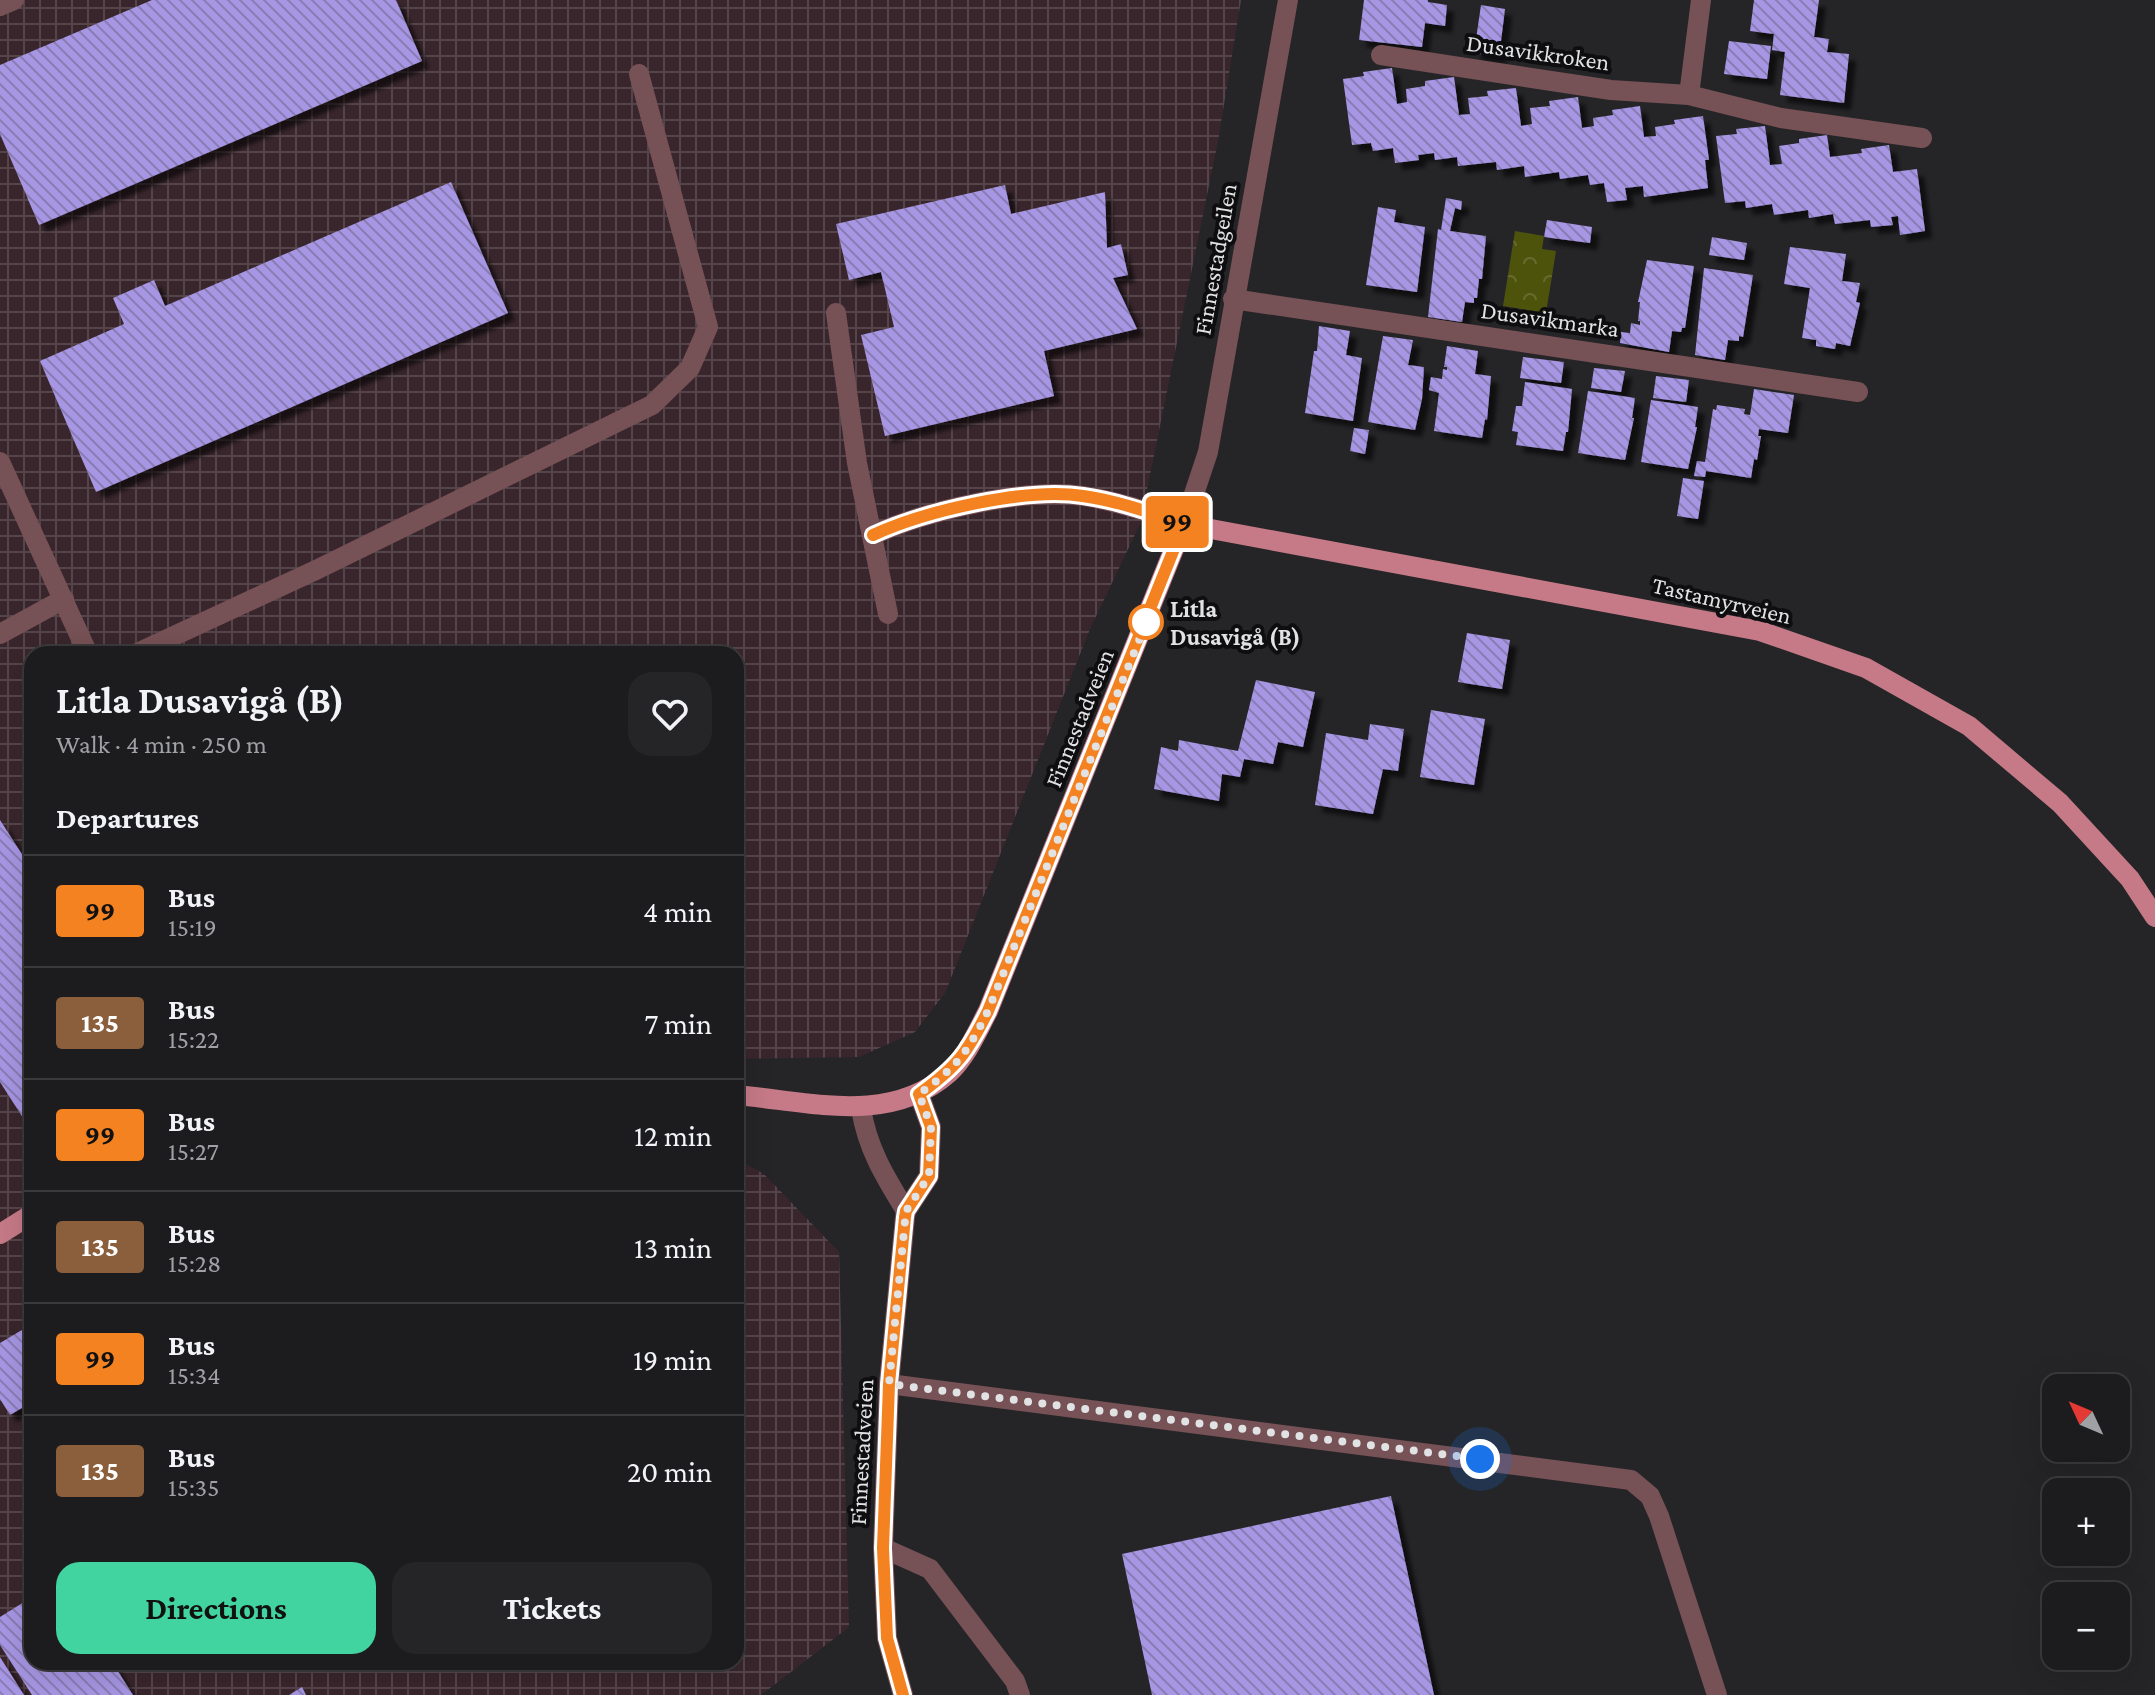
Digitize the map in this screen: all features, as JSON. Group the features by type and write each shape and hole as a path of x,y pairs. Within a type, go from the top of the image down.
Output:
{"main road":[{"name":"Tastamyrveien","path":"1184,524 1760,631 1866,668 1969,726 2060,803 2130,879 2155,917"},
{"name":"Finnestadveien","path":"919,1094 950,1072 971,1046 988,1011 1184,524"},
{"path":"744,1096 861,1108 919,1094"},
{"path":"0,1234 24,1219"}],"street":[{"path":"0,6 14,0"},
{"name":"Finnestadgeilen","path":"1184,524 1208,452 1288,0"},
{"path":"1689,95 1701,0"},
{"name":"Dusavikkroken","path":"1381,55 1611,90 1689,95 1781,118 1922,138"},
{"path":"152,646 316,570 652,405 690,368 708,327 639,74"},
{"name":"Dusavikmarka","path":"1233,299 1858,392"},
{"path":"836,313 857,463 888,614"},
{"path":"0,462 85,646"},
{"path":"873,535 903,521 1030,493 1096,498 1184,524"},
{"path":"0,634 64,599"},
{"name":"Finnestadveien","path":"903,1695 887,1638 883,1548 889,1384 906,1211 929,1176 931,1127 919,1094"},
{"path":"861,1108 865,1135 906,1211"},
{"path":"889,1384 1631,1480 1650,1496 1659,1516 1717,1695"},
{"path":"883,1548 930,1569 1015,1681 1020,1695"}],"shaded area":[{"path":"0,0 1241,0 1218,141 1140,524 1090,629 945,993 915,1032 859,1057 744,1059 744,646 24,646 24,1670 744,1670 744,1163 764,1174 839,1252 849,1627 761,1695 0,1695"}],"green space":[{"path":"1515,231 1544,236 1542,249 1556,251 1546,313 1503,306"}],"building":[{"path":"152,0 396,0 422,61 39,225 0,134 0,65"},
{"path":"1364,0 1428,0 1447,5 1445,26 1425,23 1422,47 1359,40"},
{"path":"1754,0 1819,0 1814,37 1829,39 1827,52 1849,54 1844,103 1780,95 1785,52 1772,50 1774,34 1750,31"},
{"path":"1481,5 1505,9 1499,57 1474,53"},
{"path":"1729,41 1771,46 1767,79 1724,74"},
{"path":"1392,68 1397,104 1407,102 1406,89 1425,86 1425,81 1454,77 1459,115 1470,114 1468,98 1488,96 1487,91 1516,88 1521,126 1532,124 1530,108 1550,106 1549,101 1578,97 1582,128 1594,126 1593,118 1613,115 1612,110 1640,106 1644,137 1656,136 1655,127 1675,124 1674,120 1703,116 1709,160 1705,160 1708,188 1644,197 1643,186 1625,188 1627,200 1607,202 1604,183 1590,185 1588,175 1560,179 1559,172 1525,177 1524,166 1497,170 1496,162 1458,166 1457,157 1435,160 1434,153 1418,155 1419,160 1395,163 1393,148 1373,151 1371,143 1352,145 1343,79 1364,76 1363,72"},
{"path":"1765,126 1770,165 1782,164 1779,146 1799,143 1799,139 1827,135 1830,157 1862,153 1861,149 1889,145 1893,172 1917,169 1925,231 1900,235 1898,216 1891,217 1893,225 1871,227 1870,220 1835,224 1833,214 1809,218 1808,210 1774,215 1772,204 1746,208 1745,201 1725,203 1716,136 1737,134 1736,129"},
{"path":"451,182 508,313 96,492 40,361 124,324 113,298 154,280 165,306"},
{"path":"1005,185 1011,214 1105,192 1107,248 1121,244 1128,275 1113,278 1137,329 1044,351 1054,396 885,436 861,335 894,327 881,272 849,280 836,224"},
{"path":"1446,198 1462,201 1461,210 1455,208 1450,231 1486,236 1477,298 1474,298 1474,303 1465,302 1462,322 1428,317 1438,229 1441,230"},
{"path":"1378,207 1396,210 1394,222 1425,227 1417,292 1366,285"},
{"path":"1547,220 1592,227 1590,243 1544,237"},
{"path":"1712,237 1747,243 1744,260 1709,255"},
{"path":"1790,247 1846,254 1842,281 1860,283 1856,302 1860,303 1850,346 1836,343 1835,349 1816,346 1816,340 1802,338 1810,288 1784,284"},
{"path":"1647,260 1694,266 1685,328 1681,332 1672,331 1669,352 1620,343 1621,332 1630,333 1631,323 1640,325 1638,302"},
{"path":"1704,268 1753,275 1743,337 1739,336 1739,341 1728,340 1725,360 1695,355"},
{"path":"1319,326 1350,331 1346,355 1362,358 1353,421 1305,413"},
{"path":"1383,336 1413,340 1408,365 1424,367 1422,399 1415,430 1368,422"},
{"path":"1447,346 1478,351 1475,374 1491,376 1482,438 1434,431 1439,393 1429,390 1431,377 1442,379 1443,369 1447,370 1444,367"},
{"path":"1523,357 1564,362 1561,383 1520,378"},
{"path":"1594,368 1625,371 1621,392 1591,388"},
{"path":"1656,376 1689,380 1686,402 1653,398"},
{"path":"1525,382 1572,389 1563,451 1516,445 1518,432 1512,431 1516,406 1522,406"},
{"path":"1754,389 1794,395 1788,433 1759,429 1758,436 1761,436 1751,478 1706,471 1705,477 1694,476 1697,461 1705,462 1713,409 1716,410 1717,405 1745,409 1744,414 1750,415"},
{"path":"1588,391 1635,398 1625,460 1578,453"},
{"path":"1651,400 1698,407 1688,469 1641,462"},
{"path":"1354,428 1369,430 1365,454 1350,451"},
{"path":"1683,478 1704,481 1698,519 1677,516"},
{"path":"1467,633 1510,640 1502,689 1458,682"},
{"path":"1256,680 1315,692 1303,747 1278,742 1273,764 1244,759 1240,777 1222,774 1219,801 1154,789 1161,747 1178,751 1179,740 1238,751"},
{"path":"1431,710 1485,719 1474,785 1420,777"},
{"path":"1370,724 1404,729 1398,771 1383,769 1373,814 1315,805 1326,733 1368,740"},
{"path":"0,820 24,858 24,1119 0,1082"},
{"path":"24,1329 24,1407 10,1415 0,1399 0,1343"},
{"path":"1391,1496 1434,1695 1152,1695 1122,1554"},
{"path":"24,1602 24,1670 117,1670 133,1695 32,1695 0,1645 0,1617"},
{"path":"0,1657 24,1695 0,1695"},
{"path":"302,1687 306,1695 289,1695"}],"bus line":[{"name":"99","path":"873,535 903,521 1030,493 1082,495 1124,504 1184,524 988,1011 971,1046 950,1072 919,1094 931,1127 929,1176 905,1217 889,1384 883,1499 887,1638 903,1695"}],"place":[{"name":"Litla Dusavigå (B)","path":"1146,622"}],"route":[{"path":"1146,622 1151,611 988,1011 971,1046 950,1072 919,1094 931,1127 929,1176 906,1211 889,1384 1480,1459"}]}
